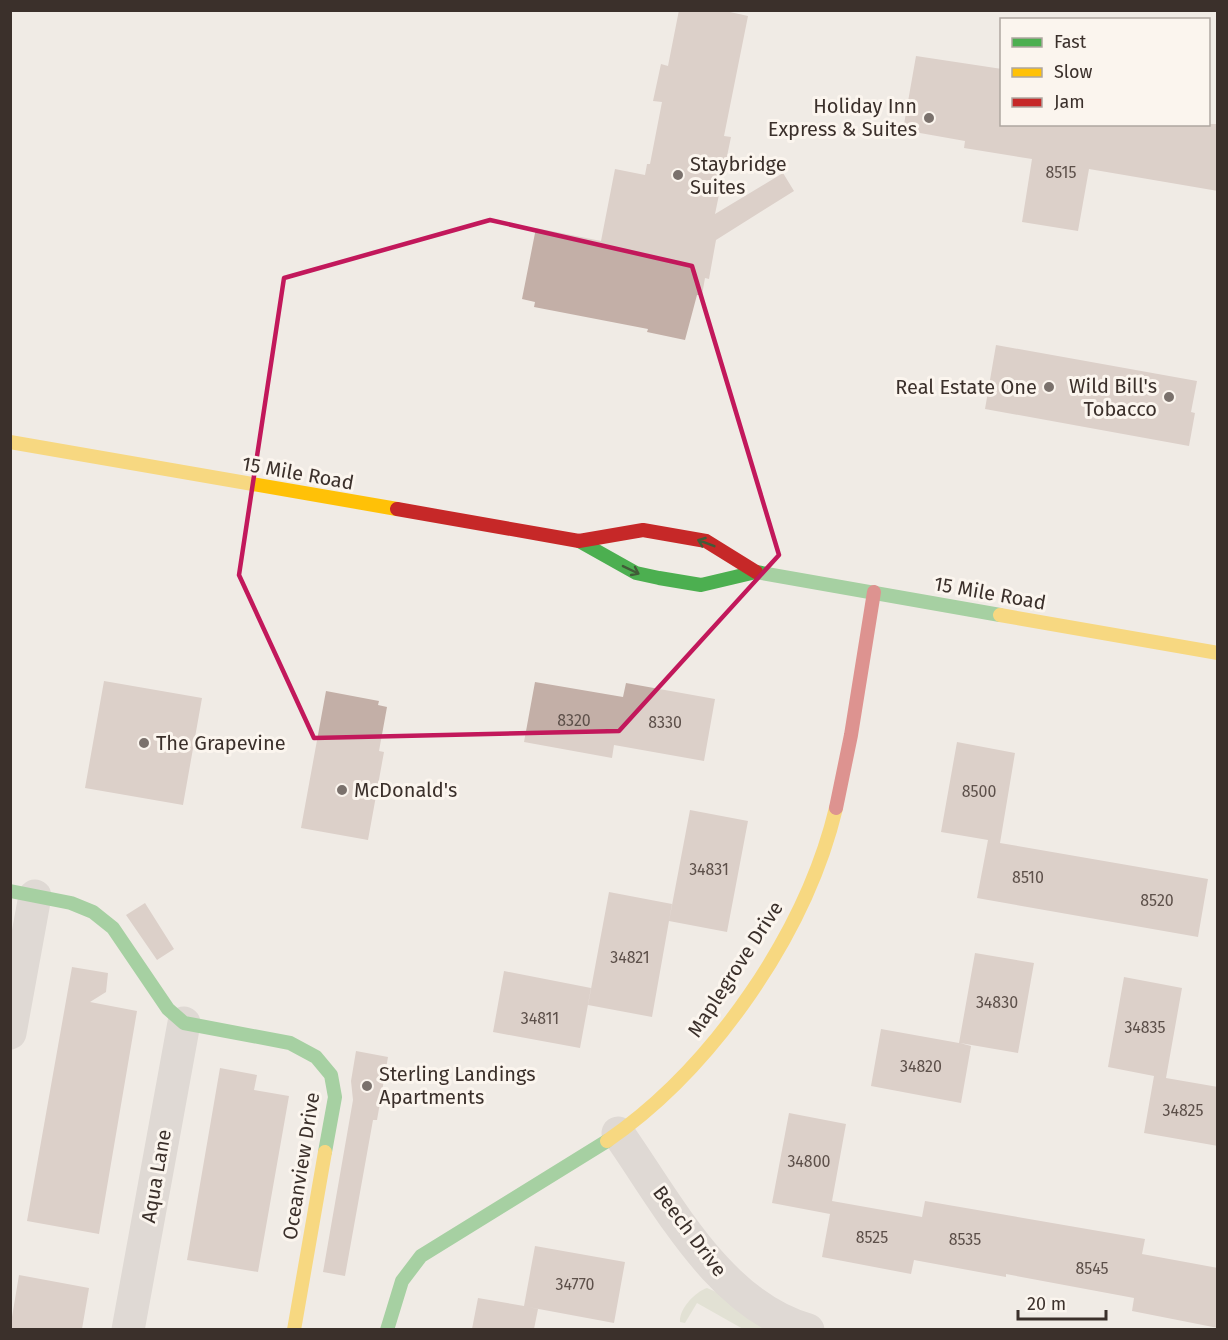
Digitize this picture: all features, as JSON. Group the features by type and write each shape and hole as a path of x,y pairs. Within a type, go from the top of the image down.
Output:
{"street":[{"name":"15 Mile Road","path":"10,442 579,542 636,573 659,578 701,585 756,573 1218,653"},
{"name":"15 Mile Road","path":"579,542 643,531 706,541 756,573"},
{"name":"Maplegrove Drive","path":"387,1329 395,1296 406,1270 421,1256 618,1134 674,1086 719,1035 769,960 806,894 833,821 874,592"},
{"path":"10,1033 23,894 71,903 93,912 113,928 168,1009 184,1023"},
{"name":"Aqua Lane","path":"128,1329 184,1023"},
{"name":"Oceanview Drive","path":"184,1023 290,1043 316,1057 331,1075 335,1097 294,1329"},
{"name":"Beech Drive","path":"618,1134 682,1227 730,1284 764,1310 808,1329"}],"highlighted area":[{"path":"490,220 692,266 779,555 619,731 314,738 239,575 284,278"}],"green space":[{"path":"707,1288 775,1329 743,1329 697,1303 685,1323 680,1322 682,1312 689,1302"}],"building":[{"name":"Staybridge Suites","path":"679,10 721,10 748,16 724,136 731,137 715,214 783,173 794,191 716,240 709,279 705,278 702,295 697,295 685,340 647,332 648,329 534,307 535,302 522,299 536,228 601,241 615,169 645,175 647,164 650,164 662,102 653,101 661,64 668,66"},
{"name":"Holiday Inn Express & Suites","path":"916,56 1000,69 1000,126 1210,126 1210,124 1218,124 1218,191 1089,169 1078,231 1022,222 1032,159 964,148 965,141 903,130"},
{"path":"996,345 1197,381 1191,412 1195,413 1189,446 985,409"},
{"name":"The Grapevine","path":"104,681 202,698 183,805 85,788"},
{"path":"535,682 623,697 626,683 715,699 704,761 614,745 612,758 524,742"},
{"name":"McDonald's","path":"326,691 379,701 378,705 387,707 379,751 384,752 368,840 301,828"},
{"path":"957,742 1015,753 1000,843 1208,879 1198,937 977,898 988,840 941,832"},
{"path":"690,810 748,821 727,932 669,921"},
{"path":"609,892 672,904 652,1017 588,1005"},
{"path":"145,903 174,949 157,960 126,915"},
{"path":"975,953 1034,963 1018,1053 960,1043 971,1046 961,1103 871,1086 881,1029 959,1043"},
{"path":"72,967 108,973 106,992 90,1002 137,1011 99,1234 27,1221"},
{"path":"504,971 591,988 580,1048 493,1032"},
{"path":"1124,977 1182,988 1166,1078 1218,1087 1218,1146 1144,1133 1154,1076 1108,1067"},
{"path":"356,1051 388,1057 377,1120 373,1120 345,1276 323,1272 353,1100 351,1081"},
{"path":"220,1068 257,1075 254,1090 289,1096 258,1272 187,1260"},
{"path":"789,1113 846,1124 832,1201 922,1217 925,1201 1145,1239 1142,1254 1218,1268 1218,1328 1132,1311 1134,1298 1006,1274 1006,1277 914,1260 911,1274 822,1257 830,1214 772,1203"},
{"path":"535,1246 625,1262 614,1323 528,1307 538,1309 534,1329 472,1329 478,1298 524,1306"},
{"path":"19,1275 89,1288 82,1329 10,1329"}],"traffic: fast":[{"path":"579,541 636,573 659,578 701,585 756,572 1000,615"},
{"path":"10,891 71,903 93,912 113,928 168,1009 184,1023 290,1043 316,1057 331,1075 335,1097 325,1152"},
{"path":"387,1330 402,1281 421,1256 607,1141"}],"traffic: slow":[{"path":"10,442 397,509"},
{"path":"1000,615 1218,653"},
{"path":"607,1141 646,1111 683,1076 718,1037 750,994 778,949 802,902 822,855 836,808"},
{"path":"294,1330 325,1152"}],"traffic: jam":[{"path":"397,509 579,541 643,530 706,541 756,572"},
{"path":"836,808 851,735 874,592"}],"place":[{"name":"Holiday Inn Express & Suites","path":"929,118"},
{"name":"Staybridge Suites","path":"678,175"},
{"name":"Real Estate One","path":"1049,387"},
{"name":"Wild Bill's Tobacco","path":"1169,397"},
{"name":"The Grapevine","path":"144,743"},
{"name":"McDonald's","path":"342,790"},
{"name":"Sterling Landings Apartments","path":"367,1086"}]}
